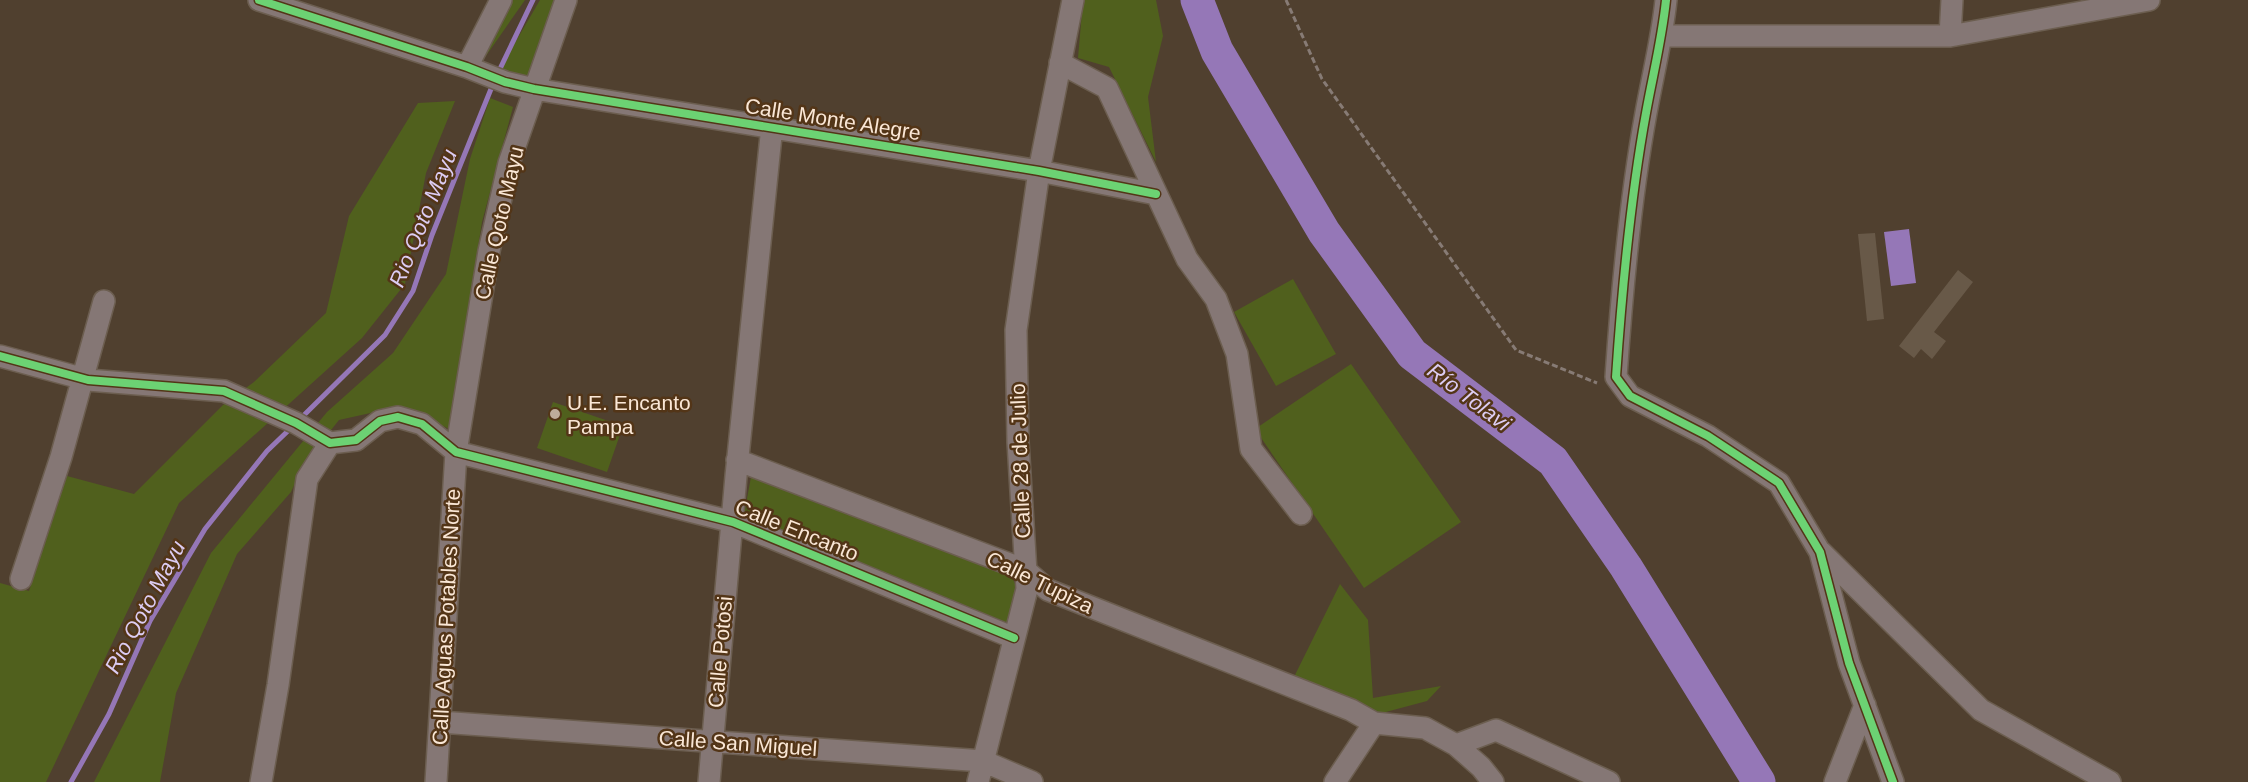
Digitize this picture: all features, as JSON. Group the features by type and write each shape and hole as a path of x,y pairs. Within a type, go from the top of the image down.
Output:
{"street":[{"name":"Calle Monte Alegre","path":"260,0 505,82 709,118 772,126 1039,171 1155,194"},
{"path":"474,70 501,0"},
{"name":"Calle Qoto Mayu","path":"456,452 489,251 509,163 566,0"},
{"name":"Calle 28 de Julio","path":"978,782 1027,589 1018,442 1016,330 1039,171 1073,0"},
{"path":"1666,0 1663,36 1646,112 1630,222 1616,377 1630,396 1708,436 1779,483 1820,552 1981,710 2109,782"},
{"path":"1950,36 1952,0"},
{"path":"1663,36 1950,36 2149,0"},
{"path":"1060,63 1107,88 1187,259 1216,299 1237,354 1251,449 1301,514"},
{"name":"Calle Potosi","path":"709,782 737,460 772,126"},
{"path":"21,579 61,457 104,302"},
{"path":"0,356 83,378 224,391 296,423 330,443 356,440 380,421 398,417 422,424 456,452"},
{"path":"261,782 278,684 307,479 330,443"},
{"name":"Calle Encanto","path":"456,452 733,522 1014,638"},
{"name":"Calle Aguas Potables Norte","path":"436,782 456,452"},
{"name":"Calle Tupiza","path":"737,460 1025,570 1048,590 1351,710 1374,723"},
{"path":"1820,552 1849,663 1893,782"},
{"path":"1835,782 1865,705"},
{"name":"Calle San Miguel","path":"440,722 983,761 1032,782"},
{"path":"1335,782 1374,723 1425,728 1456,745 1481,767 1493,782"},
{"path":"1456,745 1496,730 1609,782"}],"path":[{"path":"1286,0 1322,79 1516,350 1599,383"}],"green space":[{"path":"507,0 525,0 481,63"},
{"path":"540,0 558,0 530,78 499,70"},
{"path":"1083,0 1156,0 1163,36 1148,97 1156,162 1109,67 1078,58"},
{"path":"490,98 513,107 482,222 449,429 402,406 339,420 304,464 291,492 237,554 176,693 160,782 94,782 211,553 327,412 393,353 446,274 470,159"},
{"path":"455,101 426,173 405,284 362,338 179,503 46,782 0,782 0,583 29,591 67,476 134,494 223,405 254,382 326,313 349,216 418,103"},
{"path":"1293,279 1336,354 1276,386 1234,312"},
{"path":"1351,364 1461,522 1364,588 1255,429"},
{"path":"553,402 623,426 607,472 537,448"},
{"path":"751,477 1011,574 1017,589 1008,623 743,520"},
{"path":"1340,584 1368,620 1373,698 1441,686 1427,701 1382,713 1294,677"}],"shaded area":[{"path":"1909,229 1916,283 1891,286 1884,232"}],"building":[{"path":"1875,233 1884,319 1867,321 1858,234"},
{"path":"1958,270 1973,282 1934,332 1946,341 1932,359 1921,349 1914,358 1899,346"}],"waterway":[{"name":"Rio Qoto Mayu","path":"497,75 533,0"},
{"name":"Río Tolavi","path":"1197,0 1217,51 1324,232 1412,354 1553,461 1626,567 1759,782"},
{"name":"Rio Qoto Mayu","path":"299,420 385,335 413,291 432,235 493,84"},
{"name":"Rio Qoto Mayu","path":"71,782 109,714 150,621 205,529 267,451 292,427"}],"cycle path":[{"path":"259,0 467,67 505,82 534,89 1039,171 1156,194"},
{"path":"1666,0 1635,179 1616,377 1630,396 1708,436 1779,483 1820,552 1849,663 1893,782"},
{"path":"0,356 88,380 224,391 296,423 330,443 356,440 380,421 398,417 422,424 456,452 733,522 1014,638"}],"place":[{"name":"U.E. Encanto Pampa","path":"555,414"}]}
